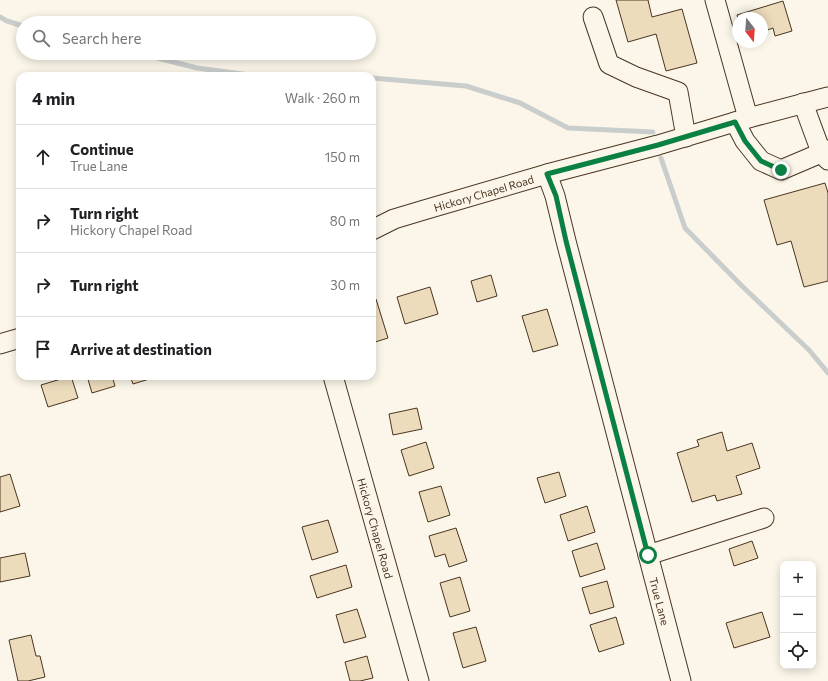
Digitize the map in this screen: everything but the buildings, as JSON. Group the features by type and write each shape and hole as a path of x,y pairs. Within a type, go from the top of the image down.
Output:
{"street":[{"path":"715,0 745,141 761,161 781,170 826,154 803,103"},
{"path":"593,17 609,64 678,92 686,136"},
{"name":"Hickory Chapel Road","path":"376,228 394,219 547,174 828,97"},
{"name":"True Lane","path":"547,174 556,196 566,241 681,681"},
{"path":"0,344 16,339"},
{"name":"Hickory Chapel Road","path":"334,380 419,681"},
{"path":"648,555 764,518"}],"waterway":[{"path":"0,17 16,24"},
{"path":"166,60 197,68 227,72"},
{"path":"376,78 466,86 520,103 568,128 653,132"},
{"path":"661,158 685,228 742,286 809,350 828,373"}],"route":[{"path":"648,555 566,241 556,196 547,174 658,145 735,122 745,141 761,161 781,170"}]}
